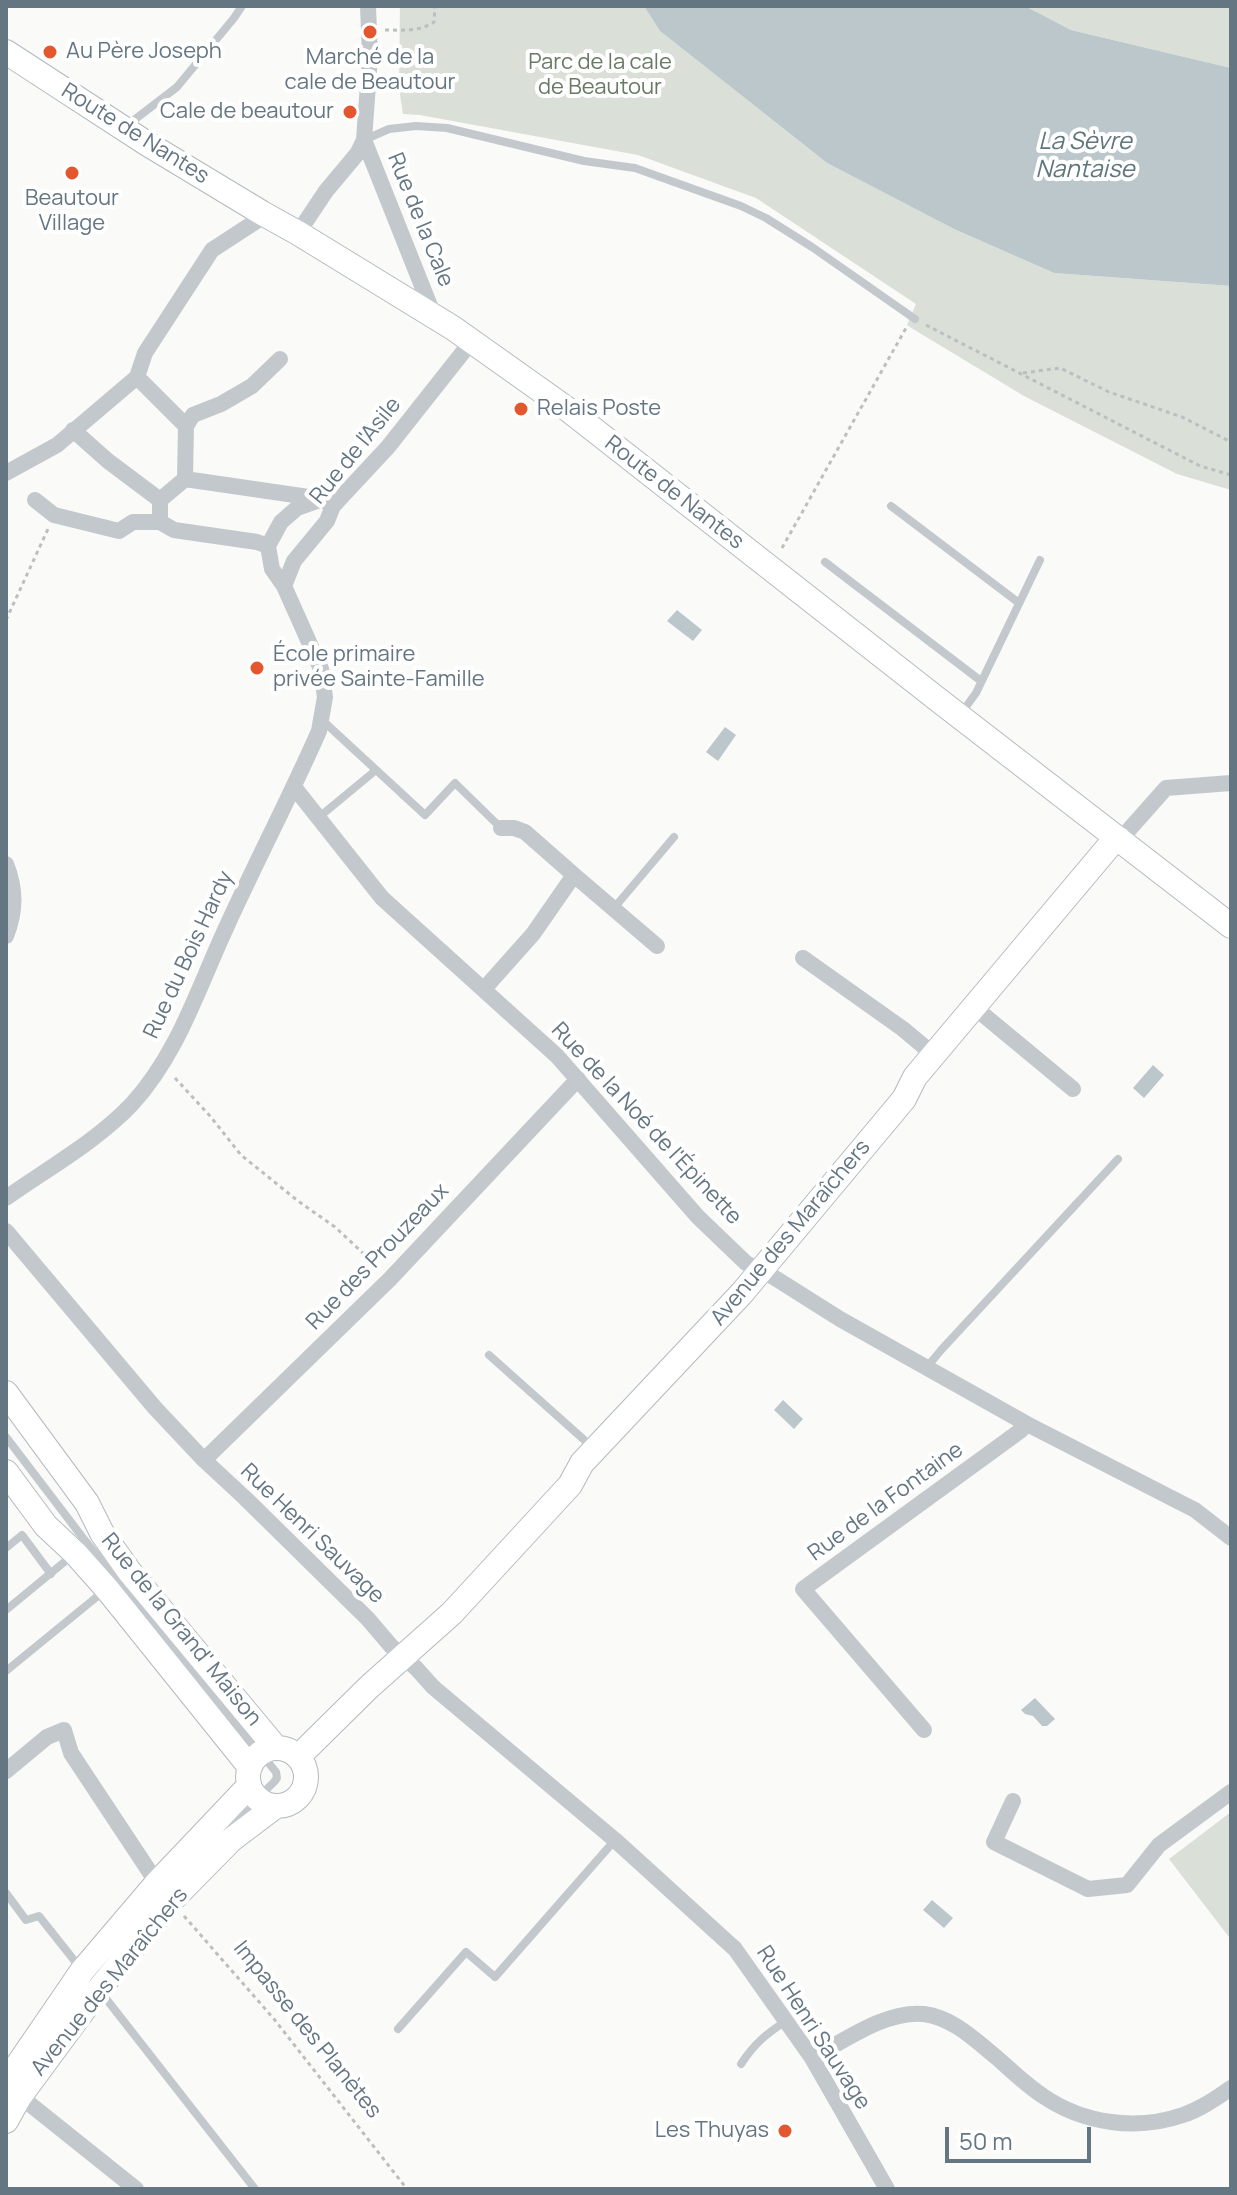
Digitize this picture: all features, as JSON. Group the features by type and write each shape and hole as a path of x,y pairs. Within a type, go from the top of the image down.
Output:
{"main road":[{"name":"Route de Nantes","path":"6,52 262,213 435,317 570,411 1231,926"},
{"name":"Avenue des Maraîchers","path":"6,2121 9,2091 90,1980 266,1774 452,1613 570,1485 582,1463 761,1271 904,1099 915,1077 1110,845 1119,839"},
{"name":"Rue de la Grand' Maison","path":"6,1393 87,1503 102,1533 266,1774"},
{"name":"Rue de la Grand' Maison","path":"6,1472 46,1526 107,1589 266,1774"},
{"name":"Avenue des Maraîchers","path":"164,1892 231,1840 266,1774"}],"street":[{"name":"Rue de la Cale","path":"298,233 364,140 369,79 368,6"},
{"name":"Rue de la Cale","path":"364,140 435,317"},
{"path":"6,473 57,445 137,377 145,353 212,250 258,220 262,213"},
{"name":"Rue de l'Asile","path":"284,586 294,561 327,521 328,503 388,447 471,342"},
{"path":"160,522 160,500 185,479 186,426 193,415 221,404 252,386 280,359"},
{"path":"137,377 186,426"},
{"path":"73,430 160,500"},
{"path":"185,479 328,503"},
{"path":"35,500 54,515 119,531 133,522 160,522 174,530 268,546"},
{"path":"322,720 325,697 321,669 284,586 272,569 268,546 281,522 297,508 328,503"},
{"name":"Rue du Bois Hardy","path":"6,1198 113,1123 161,1065 190,1013 225,929 294,787 322,720"},
{"path":"1119,839 1166,788 1231,783"},
{"name":"Rue de la Noé de l'Épinette","path":"294,787 382,898 557,1056 698,1217 746,1263 1027,1424 1195,1510 1231,1538"},
{"path":"501,828 525,832 657,946"},
{"path":"6,864 14,888 14,910 6,936"},
{"path":"484,989 533,934 574,875"},
{"path":"803,958 903,1029 934,1055"},
{"path":"974,1007 1073,1089"},
{"name":"Rue des Prouzeaux","path":"204,1460 390,1279 578,1079"},
{"name":"Rue Henri Sauvage","path":"6,1231 155,1408 204,1460 368,1619 391,1646 433,1687 615,1840 735,1949 812,2058 887,2189"},
{"name":"Rue de la Fontaine","path":"924,1730 803,1589 1027,1424"},
{"path":"6,1771 47,1737 64,1730 71,1753 164,1892"},
{"path":"1013,1801 994,1842 1088,1889 1127,1885 1159,1845 1231,1792"},
{"path":"812,2058 882,2021 900,2015 922,2014 939,2017 960,2027 1042,2096 1089,2118 1137,2124 1162,2121 1185,2115 1231,2088"},
{"path":"9,2091 136,2189"}],"lane":[{"path":"124,127 177,87 242,6"},
{"path":"364,140 389,129 416,126 447,128 584,161 635,168 766,218 914,318"},
{"path":"891,506 1019,603"},
{"path":"960,717 1040,560"},
{"path":"825,562 981,681"},
{"path":"322,720 425,815 455,783 501,828"},
{"path":"317,818 376,770"},
{"path":"614,908 674,837"},
{"path":"927,1368 1118,1159"},
{"path":"489,1355 595,1449"},
{"name":"Rue de la Grand' Maison","path":"6,1437 266,1774"},
{"path":"6,1548 22,1535 51,1574"},
{"path":"6,1610 75,1553"},
{"path":"6,1671 107,1589"},
{"name":"Avenue des Maraîchers","path":"213,1842 266,1774"},
{"path":"398,2029 466,1952 495,1977 615,1840"},
{"path":"6,1893 26,1920 39,1916 255,2189"},
{"path":"741,2064 753,2046 786,2021"},
{"name":"Avenue des Maraîchers","path":"9,2091 45,2043"}],"path":[{"path":"369,30 418,30 434,22 435,6"},
{"path":"771,569 914,318 1200,466 1231,475"},
{"path":"1021,374 1060,368 1109,392 1182,417 1231,442"},
{"path":"6,620 54,515"},
{"path":"161,1065 195,1098 241,1155 353,1242 390,1279"},
{"name":"Impasse des Planètes","path":"164,1892 274,2019 407,2189"}],"green space":[{"name":"Parc de la cale de Beautour","path":"400,6 644,6 660,31 827,163 954,229 1054,273 1231,286 1231,490 1177,474 1024,396 913,329 907,325 916,304 756,198 638,155 403,114 399,88"},
{"path":"1025,6 1231,6 1231,68 1071,30"},
{"path":"1231,1812 1231,1936 1229,1937 1169,1859"}],"water":[{"name":"La Sèvre Nantaise","path":"644,6 1025,6 1071,30 1231,68 1231,286 1054,273 954,229 827,163 660,31"},
{"path":"677,610 702,630 693,641 667,621"},
{"path":"725,727 736,735 718,761 706,752"},
{"path":"1153,1065 1164,1075 1144,1098 1133,1088"},
{"path":"783,1400 803,1419 794,1429 774,1410"},
{"path":"1035,1698 1055,1719 1047,1726 1042,1726 1033,1716 1021,1710"},
{"path":"932,1900 953,1918 944,1928 923,1910"}],"place":[{"name":"Marché de la cale de Beautour","path":"370,32"},
{"name":"Au Père Joseph","path":"50,52"},
{"name":"Cale de beautour","path":"350,112"},
{"name":"Beautour Village","path":"72,173"},
{"name":"Relais Poste","path":"521,409"},
{"name":"École primaire privée Sainte-Famille","path":"257,668"},
{"name":"Les Thuyas","path":"785,2131"}]}
